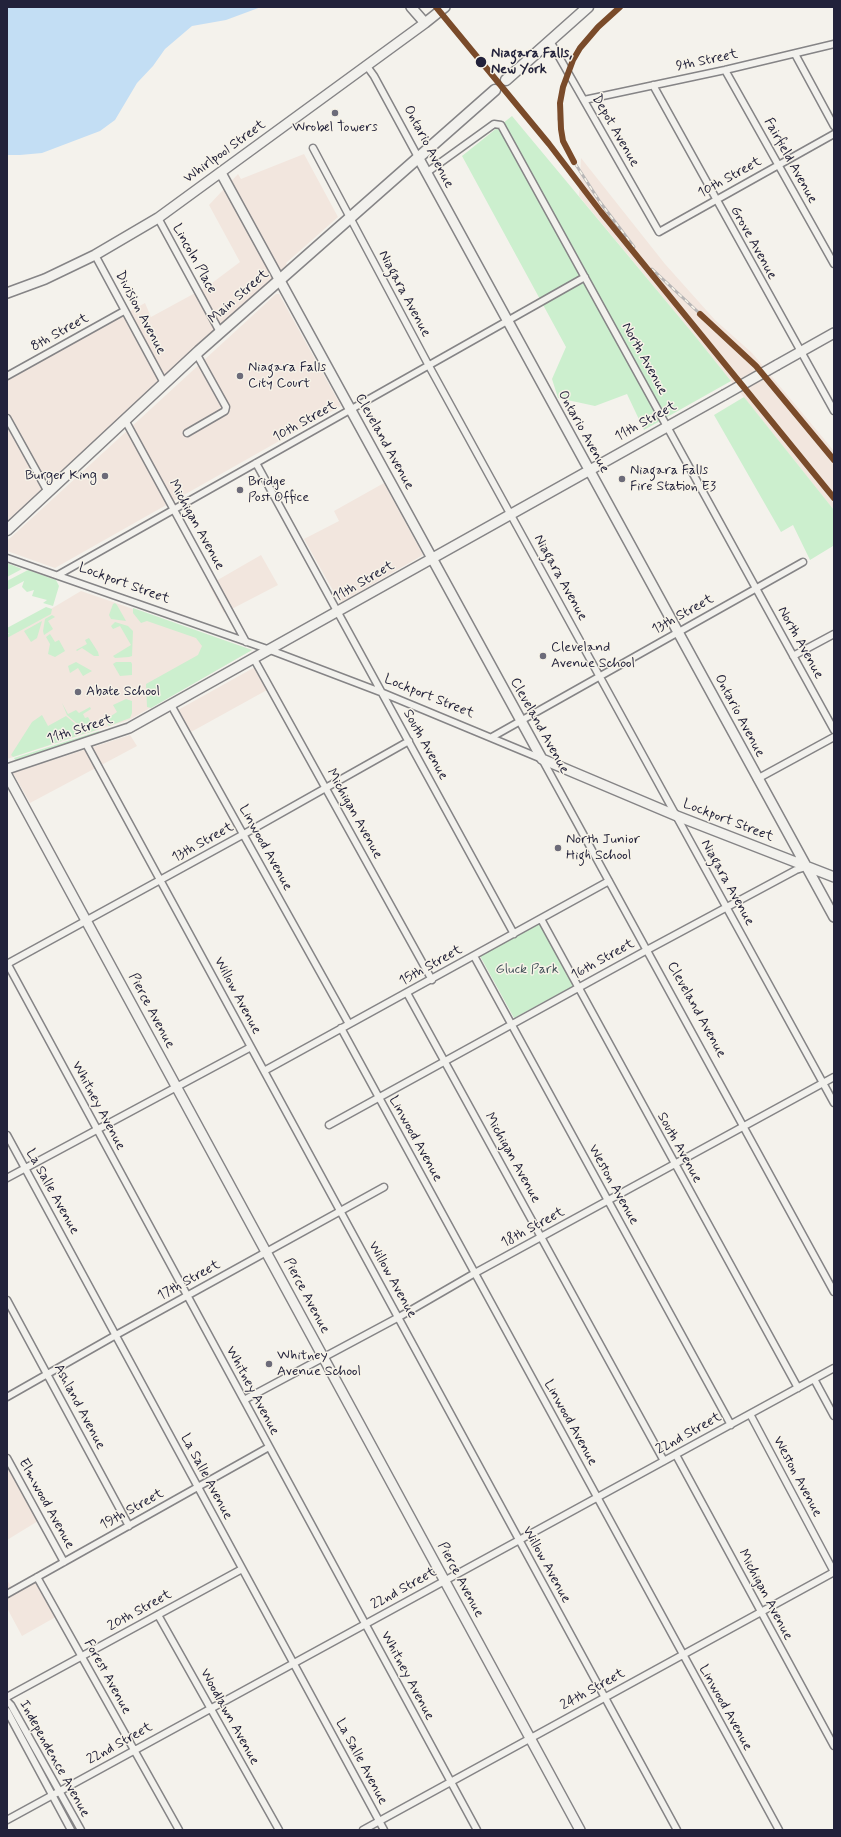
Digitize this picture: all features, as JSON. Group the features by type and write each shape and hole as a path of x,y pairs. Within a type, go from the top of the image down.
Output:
{"main road":[{"path":"506,80 588,7"},
{"name":"Main Street","path":"7,530 196,353 495,90"}],"street":[{"path":"411,7 425,23"},
{"name":"Whirlpool Street","path":"7,294 45,279 95,255 158,218 445,7"},
{"name":"Depot Avenue","path":"550,41 659,232"},
{"name":"9th Street","path":"584,100 725,70 834,44"},
{"path":"795,54 834,126"},
{"name":"Ontario Avenue","path":"366,65 374,76 506,322 834,917"},
{"name":"Fairfield Avenue","path":"725,70 834,264"},
{"name":"Grove Avenue","path":"653,85 834,411"},
{"name":"North Avenue","path":"426,173 494,124 501,125 793,656 831,717 834,730"},
{"name":"10th Street","path":"659,232 834,134"},
{"name":"Niagara Avenue","path":"312,148 429,366 834,1103"},
{"name":"Cleveland Avenue","path":"221,173 834,1292"},
{"name":"Lincoln Place","path":"158,218 220,332"},
{"name":"Division Avenue","path":"95,255 164,383"},
{"name":"10th Street","path":"58,575 351,411 585,277"},
{"name":"8th Street","path":"7,376 124,311"},
{"name":"11th Street","path":"7,769 129,728 339,612 777,364 834,334"},
{"path":"188,433 225,411 226,407 196,353"},
{"path":"7,418 48,492"},
{"name":"Michigan Avenue","path":"125,420 246,642"},
{"name":"South Avenue","path":"256,463 339,612 514,934"},
{"name":"Lockport Street","path":"7,558 270,650 383,693 492,737 677,816 834,877"},
{"name":"13th Street","path":"492,737 803,562"},
{"path":"793,656 834,634"},
{"name":"Michigan Avenue","path":"254,659 432,980"},
{"name":"Linwood Avenue","path":"171,705 349,1024"},
{"path":"757,779 834,737"},
{"name":"13th Street","path":"7,964 244,834 409,741"},
{"name":"Willow Avenue","path":"86,742 677,1830"},
{"name":"Pierce Avenue","path":"7,775 580,1830"},
{"name":"16th Street","path":"329,1125 446,1062 647,950 806,867"},
{"name":"15th Street","path":"264,1070 432,980 609,881"},
{"name":"South Avenue","path":"541,919 798,1388"},
{"name":"Weston Avenue","path":"474,956 731,1425"},
{"name":"Whitney Avenue","path":"7,964 477,1830"},
{"name":"Michigan Avenue","path":"407,993 664,1461"},
{"name":"Linwood Avenue","path":"341,1028 779,1830"},
{"path":"7,1178 251,1047"},
{"name":"18th Street","path":"244,1400 399,1317 475,1273 834,1077"},
{"name":"La Salle Avenue","path":"7,1135 384,1830"},
{"name":"17th Street","path":"7,1397 384,1187"},
{"name":"Ashland Avenue","path":"7,1300 129,1526"},
{"name":"22nd Street","path":"7,1820 834,1368"},
{"path":"814,1379 834,1416"},
{"name":"Weston Avenue","path":"750,1414 834,1572"},
{"name":"19th Street","path":"7,1594 269,1447"},
{"name":"Michigan Avenue","path":"676,1455 834,1746"},
{"name":"Elmwood Avenue","path":"7,1458 64,1562"},
{"name":"20th Street","path":"7,1697 242,1569"},
{"name":"24th Street","path":"363,1830 834,1572"},
{"name":"Forest Avenue","path":"37,1578 179,1830"},
{"name":"Woodlawn Avenue","path":"158,1615 279,1830"},
{"name":"Independence Avenue","path":"7,1701 11,1705 80,1830"},
{"name":"Independence Avenue","path":"7,1711 71,1830"}],"shaded area":[{"path":"304,154 338,217 286,263 289,269 7,522 7,379 145,303 151,317 208,286 240,262 209,205 238,174 241,179"},
{"path":"581,158 665,264 715,320 752,353 834,451 834,510 695,336 579,196"},
{"path":"276,294 279,294 341,406 55,568 7,551 7,541"},
{"path":"384,483 423,555 340,603 304,539 339,521 334,511"},
{"path":"261,555 278,585 224,613 209,585"},
{"path":"81,591 252,650 129,720 7,759 7,635"},
{"path":"255,667 267,690 191,732 178,710"},
{"path":"130,735 137,746 30,803 13,773"},
{"path":"10,1456 43,1518 7,1540 7,1458"},
{"path":"38,1573 61,1614 22,1636 7,1608 7,1580 12,1588"}],"green space":[{"path":"512,116 731,381 644,430 627,394 595,406 558,398 552,379 566,347 462,156"},
{"path":"744,397 834,510 834,548 833,546 810,560 793,525 781,532 714,415"},
{"path":"7,563 22,569 7,577"},
{"path":"28,570 56,580 59,586 53,606 43,603 47,600 32,596 34,590 27,592 22,587 24,581 7,590 7,581"},
{"path":"115,603 126,621 111,619 109,615 113,604"},
{"path":"46,607 52,609 51,614 7,638 7,634 10,634 7,633 7,628"},
{"path":"133,608 252,650 151,708 147,707 146,684 198,655 202,646 196,638 147,621 141,623 133,613"},
{"path":"52,615 55,617 48,621 53,629 44,635 43,631 45,619"},
{"path":"42,621 37,638 31,642 24,631"},
{"path":"115,622 128,626 133,631 132,656 115,658 113,656 131,645 120,626 113,629 111,626"},
{"path":"50,634 55,642 59,640 65,651 55,657 48,654 50,644 46,637"},
{"path":"89,638 99,656 94,656 82,648 77,651 76,650 87,644 85,640"},
{"path":"76,662 92,671 83,676 78,668 70,673 68,666"},
{"path":"116,662 131,662 132,675 120,676 113,664"},
{"path":"126,699 132,701 132,713 130,718 109,726 107,724 110,722 108,718 117,712 113,705"},
{"path":"62,703 68,714 76,710 79,713 90,707 91,709 83,714 85,718 88,717 93,726 99,729 88,733 67,715"},
{"path":"42,715 48,726 66,716 86,733 13,757 11,755 32,722"},
{"path":"99,731 99,733 15,760 14,758"},
{"name":"Gluck Park","path":"541,922 575,985 514,1018 480,956"}],"water":[{"path":"7,7 261,7 226,20 192,26 165,49 153,66 137,83 115,120 100,131 42,153 7,155"}],"tunnel":[{"path":"495,90 506,80"}],"railway":[{"path":"620,7 598,27 576,54 568,71 561,95 559,119 563,141 569,154 600,202 634,247"},
{"path":"652,269 756,366 834,460"}],"transit line":[{"path":"436,7 549,144 601,212 834,498"},
{"path":"574,162 563,141 561,129 560,103 563,87 573,60 580,48 598,27 620,7"},
{"path":"700,314 756,366 834,460"}],"place":[{"name":"Niagara Falls, New York","path":"481,62"},
{"name":"Wrobel Towers","path":"335,113"},
{"name":"Niagara Falls City Court","path":"240,376"},
{"name":"Burger King","path":"105,476"},
{"name":"Niagara Falls Fire Station E3","path":"622,479"},
{"name":"Bridge Post Office","path":"240,490"},
{"name":"Cleveland Avenue School","path":"543,656"},
{"name":"Abate School","path":"78,692"},
{"name":"North Junior High School","path":"558,848"},
{"name":"Whitney Avenue School","path":"269,1364"}]}
